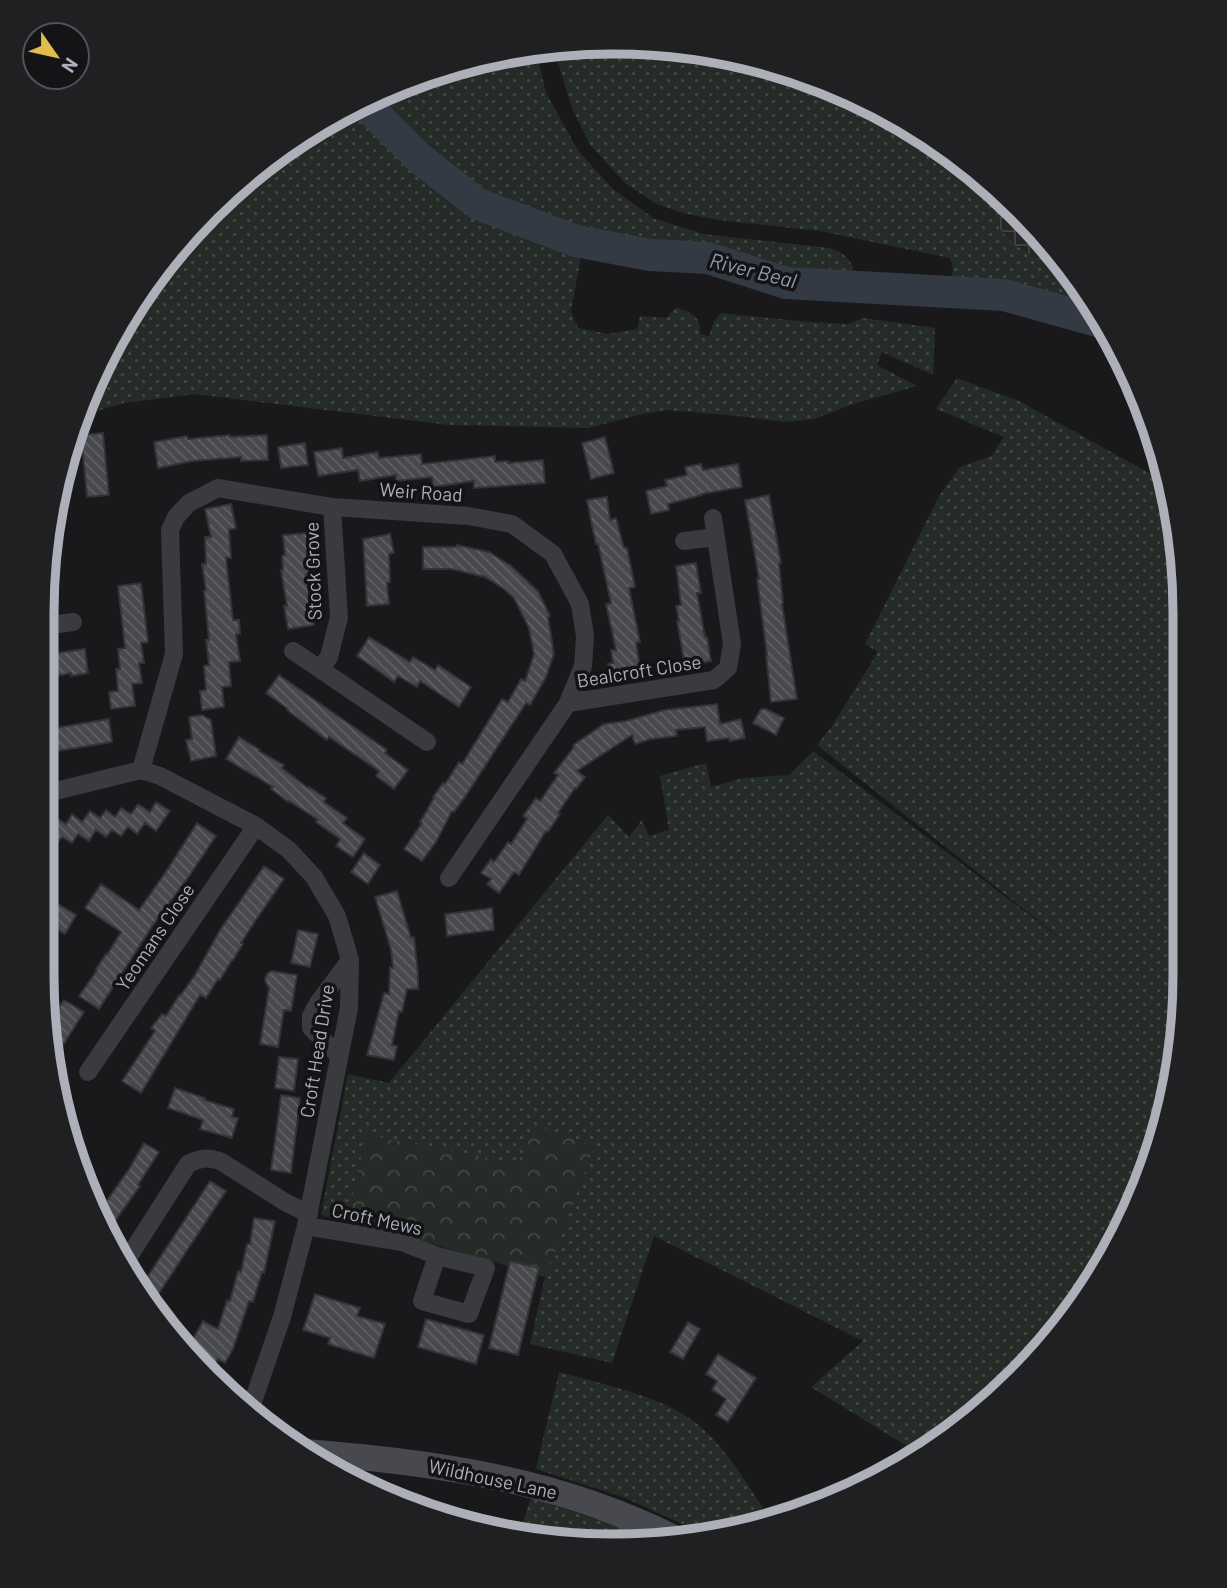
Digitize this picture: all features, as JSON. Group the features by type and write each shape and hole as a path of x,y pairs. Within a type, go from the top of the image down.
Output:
{"main road":[{"name":"Wildhouse Lane","path":"324,1453 459,1469 537,1485 640,1521 661,1532"}],"street":[{"name":"Weir Road","path":"141,770 174,654 170,530 176,517 189,503 218,488 332,507 468,516 512,524 553,554 580,604 585,636 583,666 568,703 449,878"},
{"name":"Stock Grove","path":"320,670 329,657 339,618 332,507"},
{"name":"Bealcroft Close","path":"568,703 715,680 728,668 732,644 713,518"},
{"path":"684,541 716,537"},
{"path":"54,625 73,622"},
{"path":"293,651 427,742"},
{"path":"54,791 141,770"},
{"name":"Croft Head Drive","path":"141,770 160,776 256,826 289,850 314,877 337,916 350,960 349,1008 308,1220 282,1317 253,1402"},
{"name":"Yeomans Close","path":"88,1072 256,826"},
{"path":"339,1056 311,1028 312,1016 318,1003 350,960"},
{"name":"Croft Mews","path":"130,1255 188,1164 209,1158 220,1161 285,1202 308,1220 402,1242 437,1255"}],"shaded area":[{"path":"987,197 1034,245 1068,289 995,275"}],"green space":[{"path":"614,54 686,59 758,73 828,97 893,129 954,170 982,193 1000,209 999,228 1013,244 1052,267 1082,310 1003,289 951,285 953,268 950,258 820,231 718,220 683,213 657,204 626,184 590,145 572,108 557,57"},
{"path":"538,59 546,93 579,152 612,188 653,218 703,234 830,248 844,255 853,267 849,283 726,256 671,252 582,237 482,200 412,143 378,106 469,73"},
{"path":"363,113 446,195 471,215 517,229 581,256 571,312 578,328 608,334 637,329 640,316 667,318 676,307 694,316 699,323 700,334 709,336 721,313 848,324 863,318 935,328 933,375 882,352 877,365 917,386 853,404 814,419 784,422 666,410 588,428 449,425 195,394 124,403 92,412 129,334 170,273 193,245 218,218 273,170 334,129"},
{"path":"957,378 1019,401 1156,477 1172,577 1173,974 1168,1047 1154,1119 1130,1189 1098,1254 1057,1315 1009,1370 954,1418 910,1448 811,1387 863,1341 654,1236 612,1363 530,1344 545,1277 533,1126 523,1155 515,1163 366,1135 347,1222 321,1215 348,1074 389,1083 608,815 629,837 642,820 649,836 669,830 660,776 706,763 711,787 743,778 789,775 813,751 1073,948 817,745 832,726 878,652 865,644 939,496 960,467 991,456 1004,437 936,409"},
{"path":"533,1125 589,1145 593,1151 545,1277 347,1222 366,1135 515,1163 523,1155"},
{"path":"559,1372 636,1394 690,1419 723,1451 766,1513 691,1528 623,1497 536,1469"},
{"path":"531,1498 637,1533 577,1533 522,1526"}],"building":[{"path":"103,433 109,495 87,497 82,442 84,435"},
{"path":"267,435 268,460 241,461 241,457 193,461 158,468 154,442 187,436 188,439"},
{"path":"605,437 614,473 591,479 582,443"},
{"path":"305,443 308,465 281,468 278,447"},
{"path":"342,448 343,458 378,452 379,458 421,454 422,464 495,456 495,462 543,460 545,483 474,488 474,481 433,487 432,477 396,481 396,475 360,481 358,470 318,476 314,452"},
{"path":"701,464 703,470 738,464 742,487 702,494 668,504 669,510 651,514 646,491 667,486 665,480 687,475 685,467"},
{"path":"769,495 781,563 782,604 797,699 771,702 759,579 745,500"},
{"path":"607,497 610,520 616,518 624,548 627,548 635,587 629,588 640,642 636,643 641,673 611,678 608,664 613,663 611,650 616,650 606,604 611,603 587,500"},
{"path":"231,504 236,528 229,530 231,558 226,558 233,620 239,620 240,634 236,634 240,661 229,662 231,686 222,687 224,707 202,710 200,691 206,690 204,666 209,665 206,640 209,640 202,564 206,564 205,537 211,537 205,509"},
{"path":"307,533 310,574 306,575 314,625 288,629 281,570 282,556 285,555 283,535"},
{"path":"390,534 394,553 389,554 389,604 367,606 363,539"},
{"path":"457,545 489,552 511,566 538,591 550,616 554,654 546,677 530,705 526,703 465,797 454,812 452,811 436,842 422,861 404,849 422,823 420,822 433,797 459,762 462,764 502,699 508,702 521,679 525,681 534,654 529,628 514,598 504,589 485,577 451,569 423,569 423,547"},
{"path":"696,563 701,593 697,593 711,661 685,666 677,621 676,606 681,605 676,566"},
{"path":"141,583 148,642 141,643 144,663 139,663 142,683 132,684 135,706 111,709 109,692 118,691 118,649 125,648 118,586"},
{"path":"369,637 410,662 413,657 435,670 438,665 471,687 459,707 420,681 417,687 398,676 394,682 357,656"},
{"path":"85,649 88,673 54,677 54,653"},
{"path":"279,675 387,750 385,753 408,770 394,789 376,776 379,771 329,737 327,740 266,693"},
{"path":"717,704 720,724 741,719 745,738 707,741 705,727 676,730 677,736 635,744 632,735 577,771 585,777 558,813 560,814 548,832 546,831 519,875 514,872 499,893 487,884 491,879 481,873 491,859 494,862 508,842 511,844 527,819 523,816 536,798 540,801 558,775 554,773 573,745 604,724 664,710"},
{"path":"761,709 784,718 776,735 753,723"},
{"path":"202,715 211,720 216,756 191,761 186,740 192,739 189,717"},
{"path":"109,719 112,742 54,752 54,728"},
{"path":"239,737 284,765 282,768 326,798 324,802 347,818 343,823 365,839 353,857 336,846 340,839 316,822 318,820 288,802 271,789 273,787 226,759"},
{"path":"156,802 170,811 156,831 145,823 137,834 128,827 121,836 112,830 106,837 96,830 89,841 78,834 72,843 62,837 56,845 54,844 55,817 66,824 72,814 82,822 90,811 100,818 106,810 115,817 121,808 131,814 138,804 150,812"},
{"path":"197,823 216,836 153,925 99,1009 79,996 121,932 85,908 101,884 139,910"},
{"path":"364,853 380,865 368,884 351,872"},
{"path":"264,866 284,879 220,980 218,979 206,998 200,995 141,1093 122,1081 155,1031 151,1028 162,1014 166,1016 195,975 220,930"},
{"path":"397,891 411,938 414,937 418,989 407,989 402,1012 399,1011 392,1045 397,1046 394,1060 367,1055 384,993 389,994 390,967 393,968 391,950 375,897"},
{"path":"54,904 76,915 65,934 54,927"},
{"path":"492,908 494,930 447,936 445,914"},
{"path":"298,930 318,934 310,967 291,963"},
{"path":"271,971 297,975 291,1011 284,1010 278,1047 260,1044 269,988 265,979"},
{"path":"64,1000 84,1012 60,1051 59,1047 55,1014"},
{"path":"279,1057 298,1059 294,1091 275,1088"},
{"path":"175,1088 234,1109 232,1117 238,1118 232,1138 200,1129 203,1120 168,1108"},
{"path":"281,1095 300,1098 291,1173 271,1170"},
{"path":"144,1143 159,1152 138,1185 140,1186 113,1224 104,1205"},
{"path":"210,1181 226,1191 157,1296 146,1280"},
{"path":"254,1218 275,1221 264,1273 262,1272 253,1302 249,1301 233,1349 225,1363 218,1359 214,1366 191,1341 203,1321 218,1329 227,1300 230,1301 238,1271 241,1272 247,1244 250,1244"},
{"path":"510,1261 539,1268 518,1355 489,1348"},
{"path":"315,1294 360,1308 357,1316 385,1324 374,1358 328,1344 330,1338 303,1330"},
{"path":"426,1319 484,1335 476,1364 418,1347"},
{"path":"688,1322 700,1329 683,1359 670,1352"},
{"path":"718,1354 756,1378 728,1422 716,1415 726,1399 712,1390 717,1381 706,1374"}],"waterway":[{"name":"River Beal","path":"371,110 419,158 478,204 576,241 650,255 708,258 786,283 1004,295 1088,318"}]}
